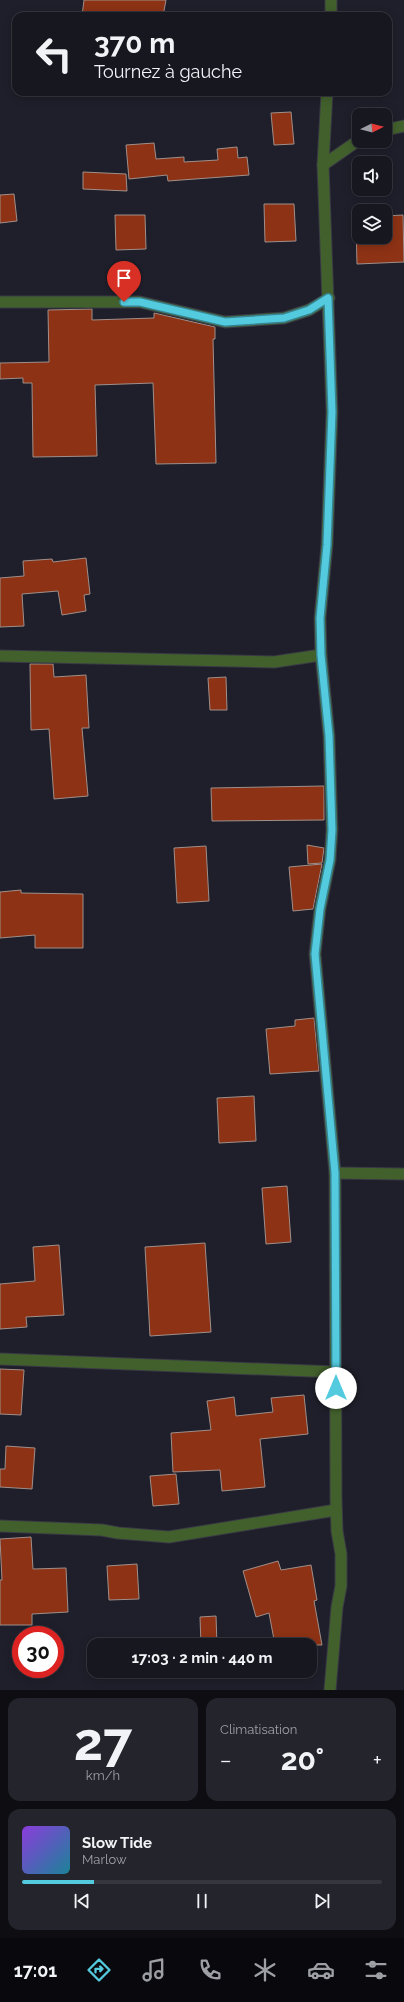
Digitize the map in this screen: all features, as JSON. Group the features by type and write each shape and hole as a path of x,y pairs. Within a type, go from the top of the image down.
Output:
{"street":[{"path":"331,0 331,12"},
{"path":"327,96 323,165 332,412 327,545 320,618 321,655 329,736 332,830 330,860 320,909 315,954 335,1173 336,1510 337,1531 341,1554 341,1586 330,1690"},
{"path":"392,129 404,126"},
{"path":"323,165 352,145"},
{"path":"0,302 140,302 225,322 284,318 309,310 328,298"},
{"path":"0,656 274,662 321,655"},
{"path":"335,1173 404,1174"},
{"path":"0,1360 336,1372"},
{"path":"0,1526 102,1530 125,1534 170,1537 336,1510"}],"building":[{"path":"84,0 166,0 164,12 82,12"},
{"path":"291,112 294,144 274,145 271,113"},
{"path":"154,143 156,159 184,157 184,162 218,160 217,149 237,147 238,158 247,157 249,175 168,181 167,175 129,179 126,145"},
{"path":"83,172 126,174 127,191 83,189"},
{"path":"14,194 17,221 0,223 0,195"},
{"path":"264,204 294,204 296,241 265,242"},
{"path":"115,215 145,215 146,249 116,250"},
{"path":"403,215 404,262 357,264 356,244 392,244 392,216"},
{"path":"92,309 92,320 154,318 154,313 215,327 215,339 213,339 216,463 156,464 153,383 95,385 97,456 33,457 32,383 23,383 23,378 0,379 0,363 49,362 48,310"},
{"path":"86,558 90,594 84,595 86,611 62,615 58,591 22,594 24,626 0,627 0,578 24,576 23,561 52,559 53,562"},
{"path":"30,664 53,664 54,677 86,675 89,728 82,728 88,796 54,799 49,729 31,730"},
{"path":"226,677 227,710 210,710 208,678"},
{"path":"324,786 324,820 212,821 211,788"},
{"path":"307,845 324,848 322,863 308,864"},
{"path":"206,846 209,901 177,903 174,848"},
{"path":"322,864 313,909 293,911 289,867"},
{"path":"21,890 21,893 83,894 83,948 35,948 35,935 0,938 0,892"},
{"path":"314,1018 319,1071 270,1074 266,1029 295,1026 295,1020"},
{"path":"254,1096 256,1141 219,1143 217,1098"},
{"path":"287,1186 291,1242 266,1244 262,1188"},
{"path":"205,1243 211,1332 150,1336 145,1247"},
{"path":"59,1245 64,1315 26,1317 27,1327 0,1329 0,1284 35,1281 33,1247"},
{"path":"0,1369 24,1370 21,1415 0,1414"},
{"path":"304,1395 308,1434 260,1439 265,1487 222,1491 220,1470 173,1472 171,1433 211,1430 207,1401 234,1397 236,1416 273,1412 271,1398"},
{"path":"6,1446 35,1448 32,1489 0,1487 0,1469 5,1469"},
{"path":"176,1474 179,1504 153,1506 150,1476"},
{"path":"31,1537 33,1569 66,1568 68,1612 32,1614 32,1625 0,1625 0,1580 2,1580 0,1539"},
{"path":"278,1561 281,1570 311,1565 317,1600 314,1601 322,1645 317,1645 317,1638 274,1638 269,1613 256,1617 243,1571"},
{"path":"137,1564 139,1599 109,1600 107,1566"},
{"path":"216,1616 217,1638 201,1638 200,1617"}],"route":[{"path":"124,302 140,302 201,318 225,322 284,318 309,310 328,298 332,412 327,545 320,618 321,655 329,736 332,830 330,860 320,909 315,954 335,1173 336,1388"}]}
